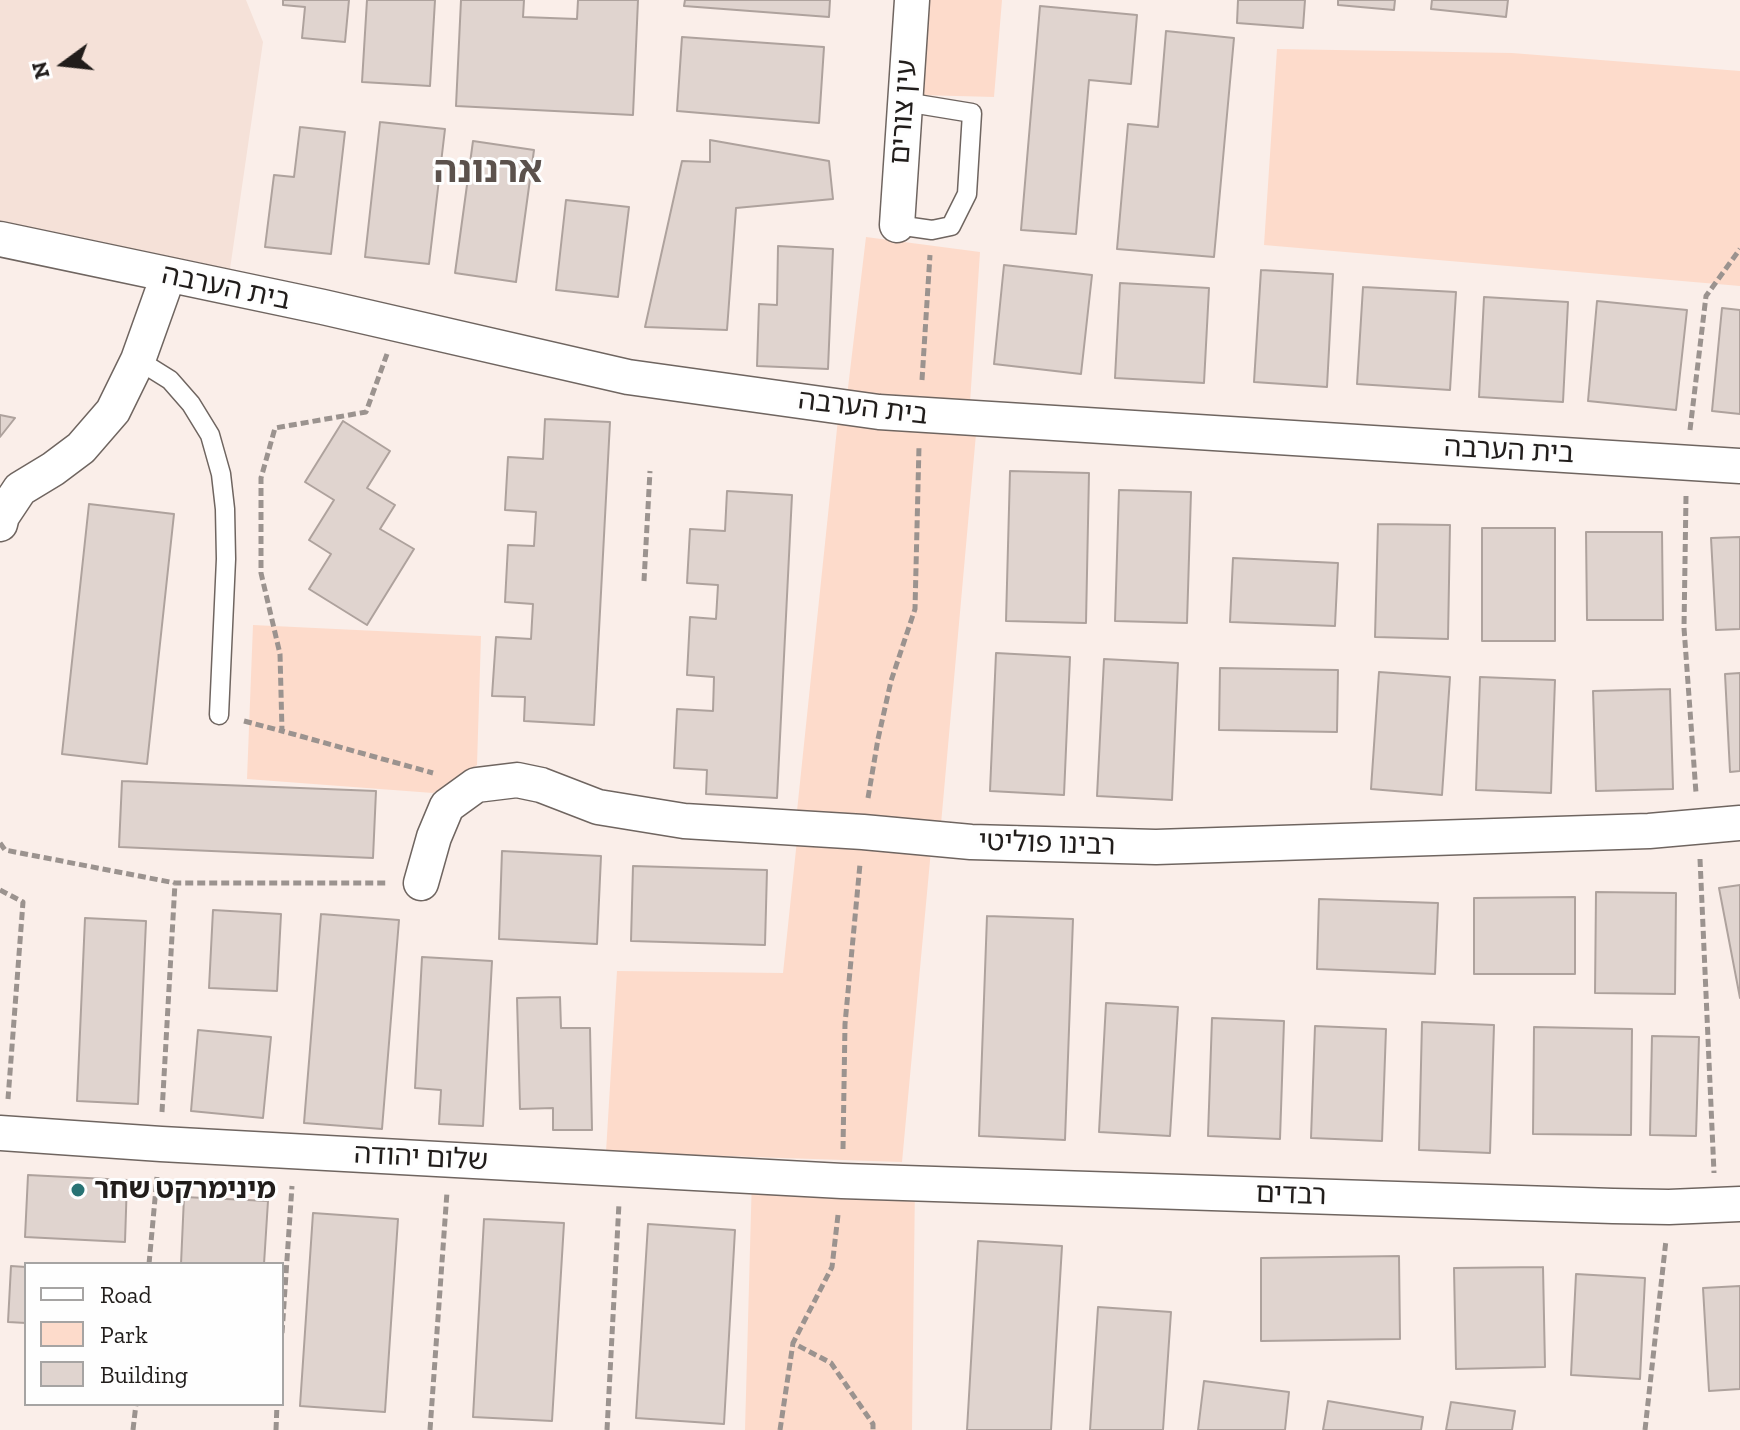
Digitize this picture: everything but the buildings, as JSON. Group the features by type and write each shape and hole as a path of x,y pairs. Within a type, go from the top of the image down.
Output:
{"street":[{"name":"עין צורים","path":"897,225 912,0"},
{"name":"בית הערבה","path":"0,239 323,307 628,377 879,412 1740,466"},
{"path":"1,519 20,489 81,448 113,411 138,360 168,276"},
{"name":"רבינו פוליטי","path":"476,785 517,780 541,785 598,807 684,821 971,842 1172,846 1649,831 1740,823"},
{"path":"421,883 447,806 476,785"},
{"name":"שלום יהודה","path":"3,1133 842,1181"},
{"name":"רבדים","path":"842,1181 1669,1207 1740,1204"}],"lane":[{"path":"897,225 932,230 951,226 967,194 972,113 905,102"},
{"path":"138,360 170,380 191,404 210,435 221,474 226,559 219,715"}],"path":[{"path":"1687,461 1706,296 1740,249"},
{"path":"282,731 280,654 261,573 261,478 275,428 366,412 382,369"},
{"path":"644,581 650,471"},
{"path":"219,715 476,785"},
{"path":"0,843 5,850 175,883 379,882"},
{"path":"149,1262 161,1144 175,883"},
{"path":"0,890 23,902 3,1133"},
{"path":"284,1303 294,1151"},
{"path":"430,1430 449,1159"},
{"path":"607,1430 621,1169"},
{"path":"1645,1430 1669,1207"},
{"path":"780,1430 793,1343"},
{"path":"133,1430 136,1406"},
{"path":"276,1430 277,1406"}],"shaded area":[{"path":"0,0 246,0 263,42 230,269 0,221"}],"green space":[{"path":"923,0 1002,0 994,97 919,95"},
{"path":"1277,49 1512,53 1740,71 1740,286 1264,245"},
{"path":"866,237 980,252 970,403 847,396"},
{"path":"838,419 976,434 941,824 797,811"},
{"path":"253,625 481,636 477,765 433,793 247,779"},
{"path":"797,840 931,850 902,1162 606,1152 617,971 783,973"},
{"path":"752,1176 915,1183 912,1430 745,1430"}],"place":[{"name":"מינימרקט שחר","path":"78,1190"}],"district":[{"name":"ארנונה","path":"488,172"}]}
